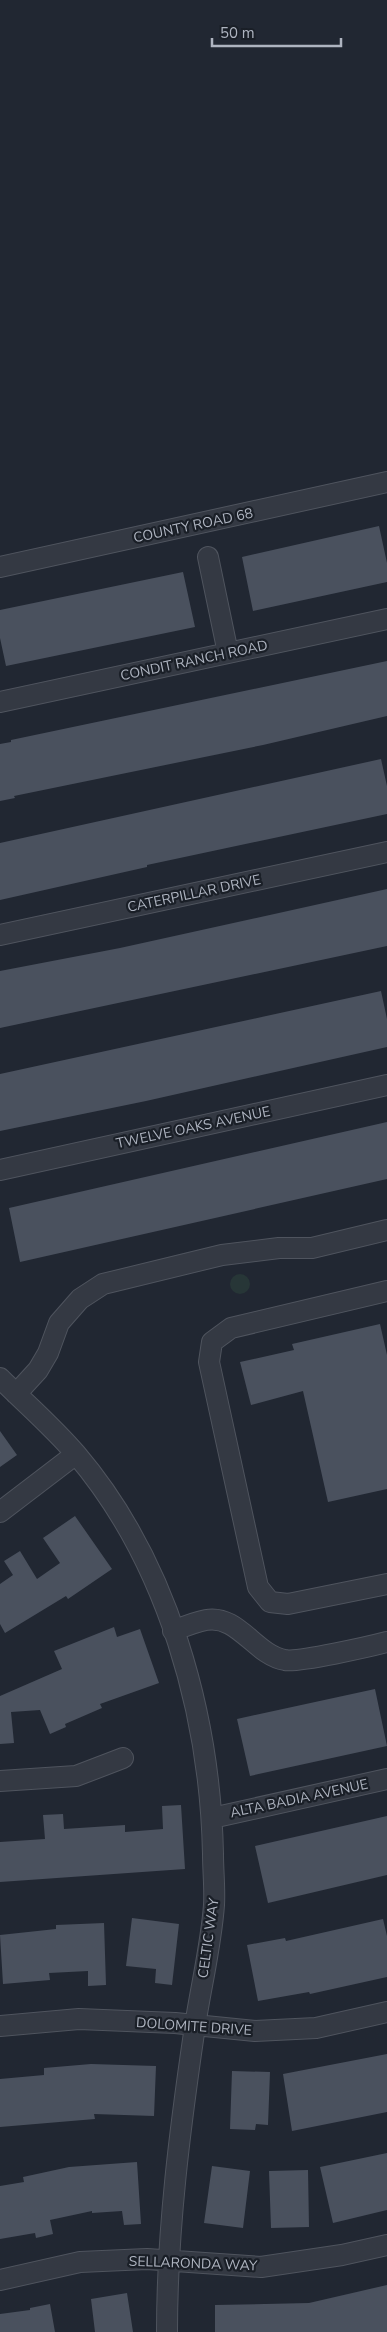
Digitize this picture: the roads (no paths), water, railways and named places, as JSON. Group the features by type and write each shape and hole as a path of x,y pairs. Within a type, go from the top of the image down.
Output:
{"street":[{"name":"COUNTY ROAD 68","path":"0,567 387,482"},
{"path":"208,557 228,653"},
{"name":"CONDIT RANCH ROAD","path":"0,702 387,619"},
{"name":"CATERPILLAR DRIVE","path":"0,935 387,852"},
{"name":"TWELVE OAKS AVENUE","path":"0,1170 387,1085"},
{"path":"16,1394 38,1370 48,1353 59,1323 80,1299 103,1284 222,1255 279,1248 312,1248 387,1230"},
{"path":"387,1291 231,1328 212,1342 209,1362 258,1587 270,1602 288,1604 387,1584"},
{"name":"CELTIC WAY","path":"0,1378 76,1454 110,1501 138,1548 181,1654 201,1741 212,1818 214,1904 178,2146 168,2261 167,2332"},
{"path":"0,1512 76,1454"},
{"path":"173,1631 206,1620 222,1620 241,1632 269,1655 287,1661 387,1642"},
{"path":"0,1781 76,1776 123,1758"},
{"name":"ALTA BADIA AVENUE","path":"212,1818 387,1779"},
{"name":"DOLOMITE DRIVE","path":"0,2026 79,2019 255,2031 316,2028 387,2012"},
{"name":"SELLARONDA WAY","path":"0,2280 80,2262 168,2261 261,2267 342,2255 387,2245"}]}
